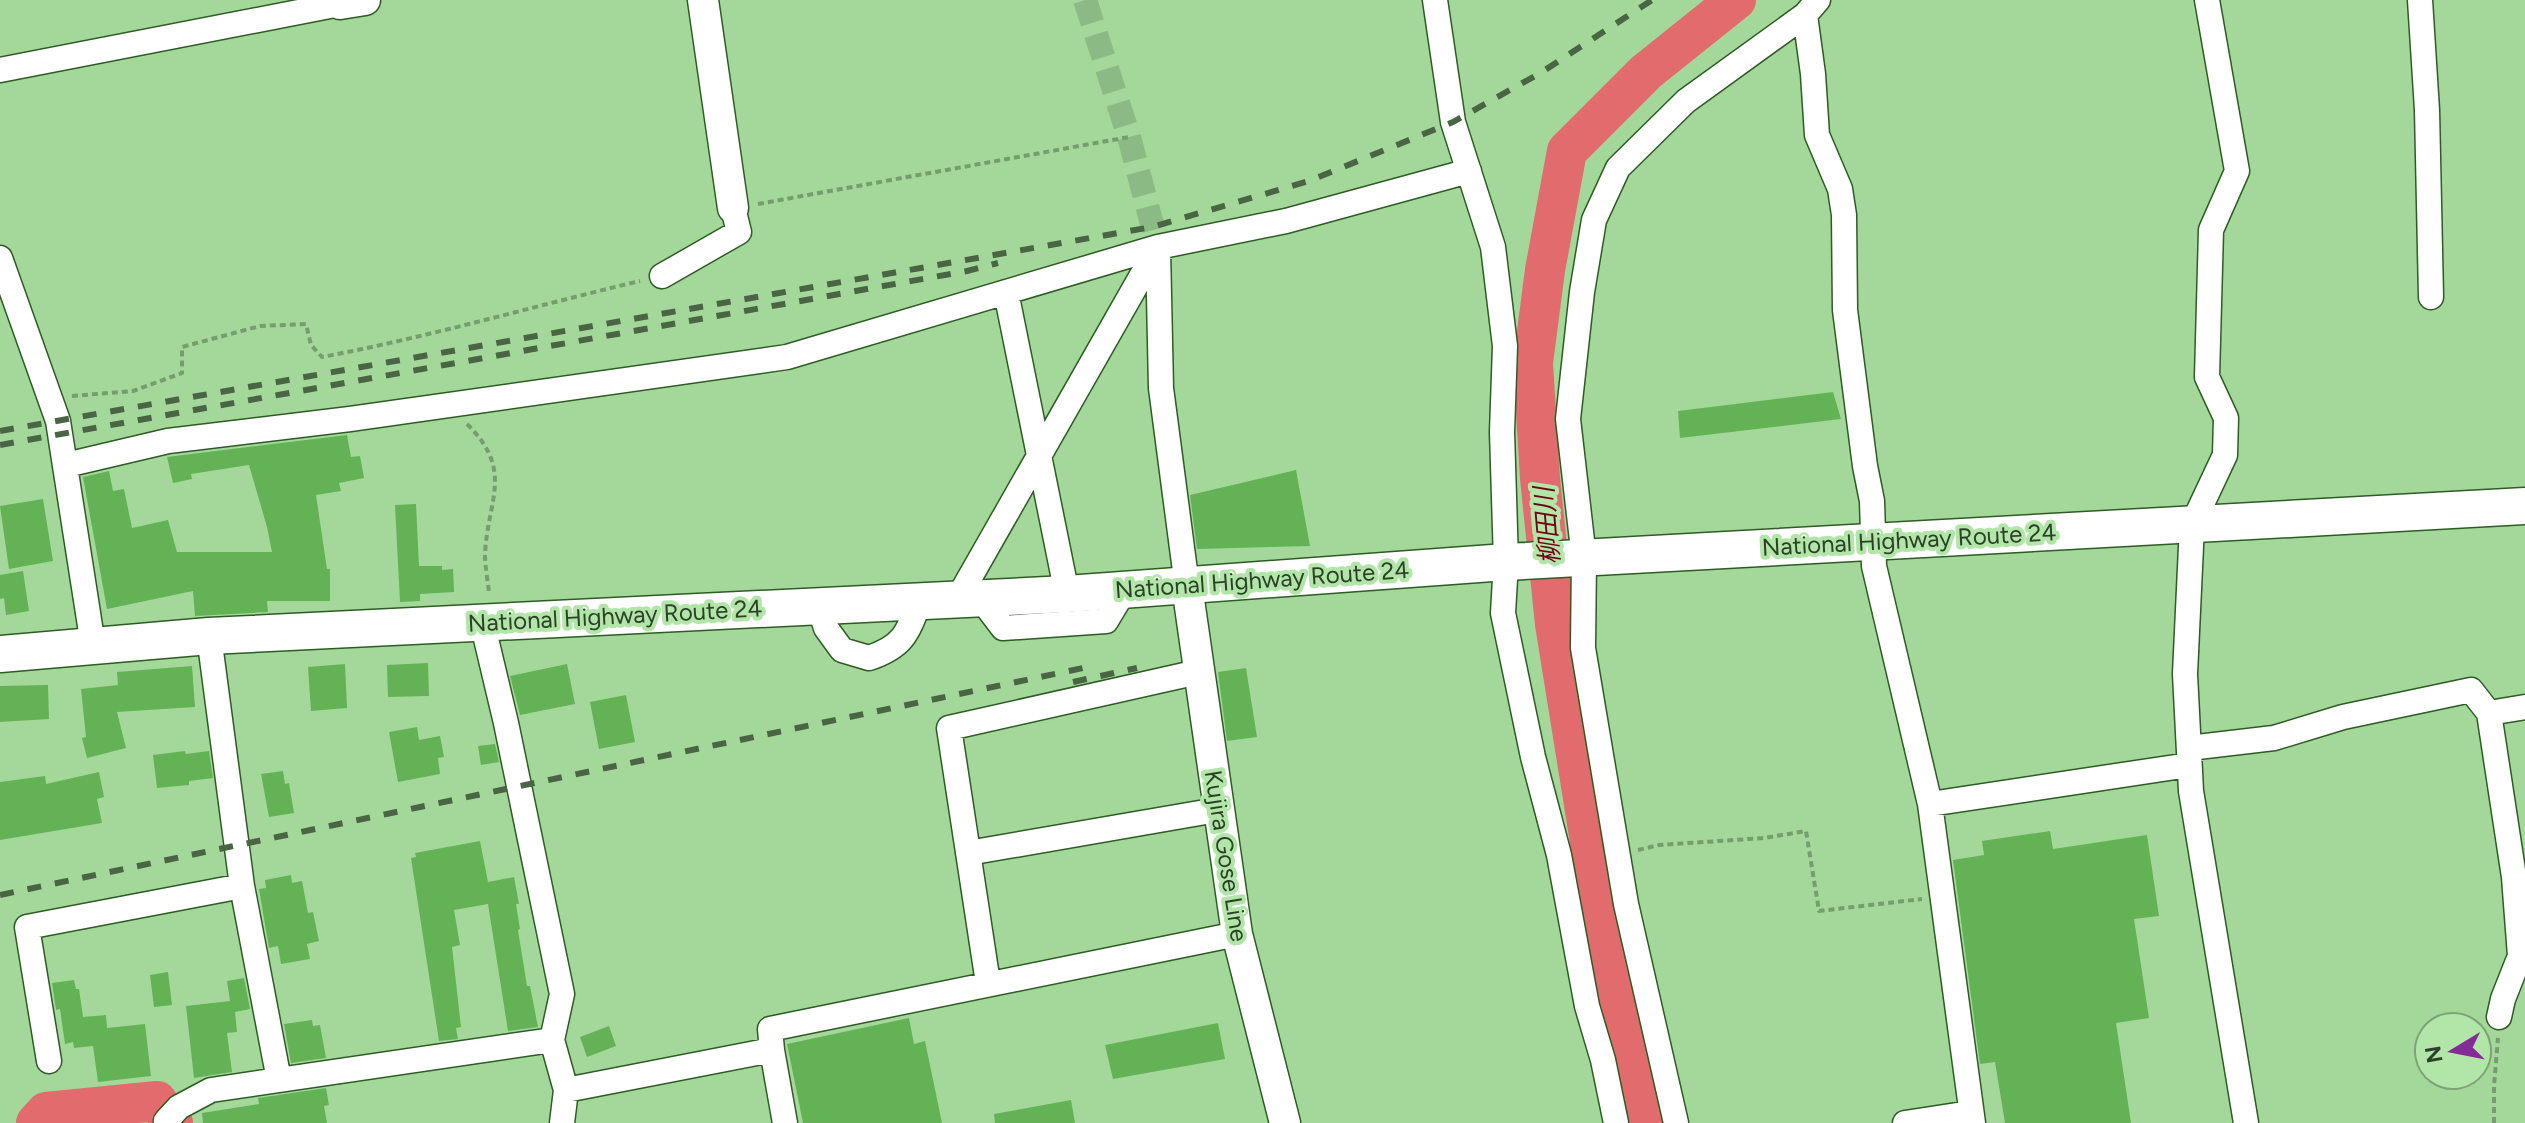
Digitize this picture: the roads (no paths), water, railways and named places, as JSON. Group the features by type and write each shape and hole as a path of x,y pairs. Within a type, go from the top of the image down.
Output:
{"highway":[{"name":"National Highway Route 24","path":"0,654 209,636 1124,591 1576,558 2525,506"}],"main road":[{"path":"703,0 733,208"},
{"name":"Kujira Gose Line","path":"1187,586 1237,934 1285,1123"}],"street":[{"path":"1435,0 1453,122 1493,247 1505,346 1502,432 1515,562 1503,613 1533,757 1559,855 1587,1006 1603,1060 1616,1123"},
{"path":"2207,0 2237,171 2211,230 2207,377 2226,418 2225,455 2192,525 2185,674 2189,757 2246,1123"},
{"path":"2420,0 2427,110 2431,297"},
{"path":"0,70 348,1"},
{"path":"1812,8 1817,135 1840,189 1844,215 1845,310 1872,501 1874,566 1930,804 1971,1118 1905,1123"},
{"path":"1676,1123 1626,904 1583,648 1568,419 1582,292 1594,220 1618,168 1686,101 1812,8"},
{"path":"66,465 168,441 787,357 1158,247 1286,221 1469,171"},
{"path":"662,276 739,232 733,208"},
{"path":"1124,591 1106,621 1003,628 969,599 1039,455 1158,247"},
{"path":"1158,247 1161,388 1187,586"},
{"path":"0,258 58,421 93,645"},
{"path":"1006,292 1067,594"},
{"path":"819,606 821,619 842,650 869,658 899,644 911,627 919,602"},
{"path":"482,622 562,994 552,1040 566,1090 562,1123"},
{"path":"209,636 242,886 279,1080"},
{"path":"988,983 949,728 1198,672"},
{"path":"1930,804 2189,757 2274,738 2343,717 2471,690 2489,713 2514,877 2520,956 2499,1017"},
{"path":"2489,713 2525,707"},
{"path":"968,853 1217,810"},
{"path":"49,1061 27,927 242,886"},
{"path":"785,1123 770,1029 1237,934"},
{"path":"167,1123 179,1107 211,1090 552,1040"},
{"path":"566,1090 772,1050"}],"waterway":[{"name":"柳田川","path":"1646,1123 1605,935 1555,624 1540,478 1533,363 1545,270 1567,151 1646,72 1736,0"},
{"path":"36,1123 46,1112 157,1101 173,1123"}],"tunnel":[{"path":"1085,0 1129,137 1158,247"}],"railway":[{"path":"0,431 1152,227 1309,181 1453,122 1542,72 1652,0"},
{"path":"0,445 998,263"},
{"path":"0,895 1088,667"},
{"path":"1073,682 1137,668"}]}
